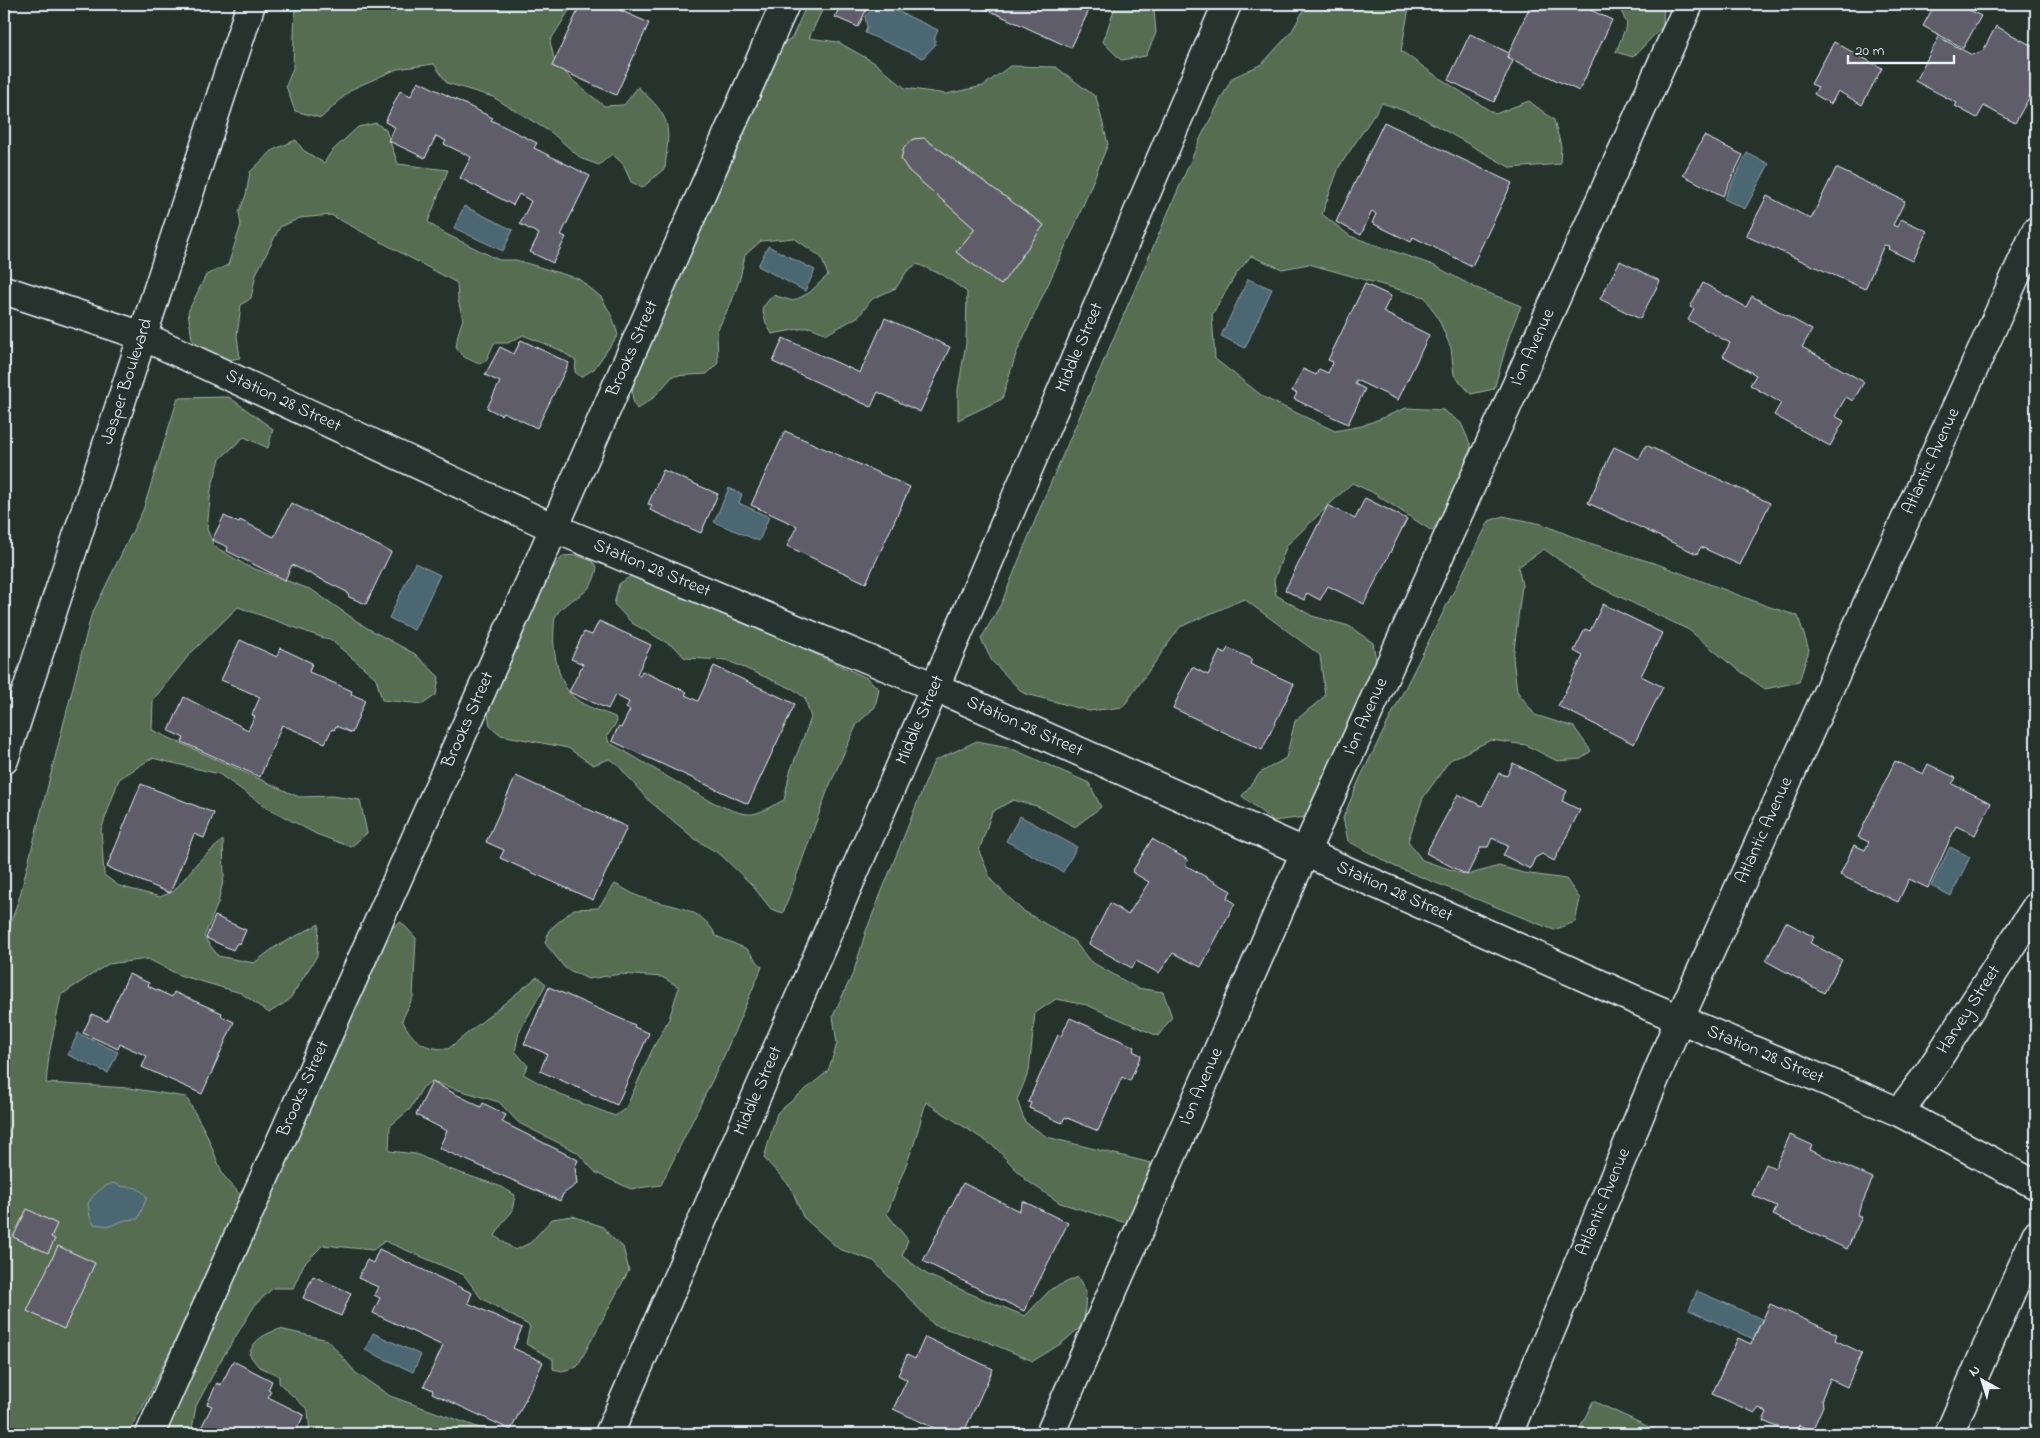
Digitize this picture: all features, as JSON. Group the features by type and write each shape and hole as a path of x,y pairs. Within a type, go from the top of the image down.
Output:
{"street":[{"name":"Jasper Boulevard","path":"4,760 251,4"},
{"name":"Brooks Street","path":"150,1434 554,528 785,4"},
{"name":"Middle Street","path":"609,1434 935,687 1227,4"},
{"name":"I'on Avenue","path":"1050,1434 1306,852 1689,4"},
{"name":"Atlantic Avenue","path":"1508,1434 1680,1018 2036,231"},
{"name":"Station 28 Street","path":"4,290 143,336 554,528 935,687 1649,1006 1899,1112 2036,1185"},
{"name":"Harvey Street","path":"1899,1112 1928,1074 2036,907"},
{"path":"1949,1434 2036,1235"}],"green space":[{"path":"295,4 573,4 550,41 554,59 571,79 604,106 624,105 638,87 657,107 666,123 668,141 665,168 642,188 631,182 623,164 612,154 599,165 582,159 552,133 493,97 447,83 434,64 397,69 352,89 321,118 295,111 286,86 293,68"},
{"path":"807,4 825,4 809,38 838,42 875,63 905,88 946,94 983,86 1010,66 1056,67 1096,97 1108,144 1073,230 1016,354 1002,399 958,420 958,390 966,343 967,292 943,275 917,264 907,271 896,288 872,299 859,316 827,334 810,327 772,334 766,323 762,308 773,295 793,301 809,293 828,275 821,257 794,238 761,241 745,255 732,301 717,331 718,363 707,374 673,376 653,398 637,409 633,400 632,389 644,353 661,321 781,44 792,38"},
{"path":"1111,4 1159,4 1154,10 1156,33 1146,56 1121,60 1103,42 1115,7"},
{"path":"1307,4 1412,4 1409,8 1401,51 1495,114 1529,101 1554,120 1561,146 1560,164 1511,168 1419,116 1382,103 1339,167 1322,214 1350,236 1433,265 1474,287 1521,306 1510,333 1494,389 1471,394 1454,375 1451,348 1439,320 1425,297 1309,264 1282,269 1251,256 1236,274 1212,315 1215,359 1265,398 1335,431 1362,426 1406,408 1443,410 1461,423 1471,446 1457,497 1432,531 1372,492 1352,483 1287,545 1274,580 1276,595 1312,616 1349,626 1373,643 1378,672 1329,790 1306,817 1273,821 1242,796 1260,773 1286,758 1295,721 1325,696 1320,655 1244,599 1180,627 1123,707 1089,711 1023,693 992,661 981,639 1002,602 1045,496 1201,137 1232,78 1262,64 1292,31"},
{"path":"1618,4 1664,4 1663,26 1633,57 1616,52 1627,24"},
{"path":"376,123 386,130 398,164 448,170 428,222 442,232 499,260 516,260 579,279 601,297 612,316 618,335 594,369 581,377 575,372 576,361 560,350 523,335 508,343 494,343 486,361 479,364 464,357 456,348 463,319 458,300 457,283 331,215 300,218 280,227 256,274 251,298 241,305 237,336 240,358 221,361 204,353 192,339 188,312 206,275 228,265 241,225 239,212 246,195 250,172 273,150 296,140 303,150 324,163 331,152 358,127"},
{"path":"229,397 273,429 268,448 244,437 220,459 211,489 207,529 214,546 247,566 312,590 367,628 415,654 439,677 436,695 423,704 382,700 376,678 332,641 238,607 189,655 153,700 152,730 299,797 332,796 360,800 367,833 351,847 316,834 268,808 219,774 152,758 119,779 101,830 104,875 119,886 160,897 174,891 198,862 223,840 224,877 218,903 204,937 218,956 254,963 275,947 319,924 317,956 289,1000 269,1013 241,993 179,975 148,959 108,964 61,995 49,1055 46,1083 129,1088 186,1097 206,1133 223,1175 244,1199 143,1407 127,1434 6,1434 4,1433 4,943 20,895 91,616 143,510 178,398"},
{"path":"1503,516 1542,524 1583,541 1657,564 1798,616 1809,650 1799,682 1765,689 1729,663 1689,630 1591,583 1544,549 1518,567 1522,585 1513,658 1517,691 1535,715 1574,727 1591,751 1581,759 1557,761 1526,745 1491,740 1450,760 1423,798 1408,841 1422,860 1467,875 1499,866 1523,873 1566,879 1580,899 1575,922 1554,930 1396,867 1348,841 1343,818 1360,778 1489,521"},
{"path":"576,555 592,561 597,567 591,585 586,591 568,602 555,619 555,657 565,685 570,693 580,702 615,717 617,722 607,736 609,743 723,807 740,813 753,814 784,800 790,772 811,718 805,698 793,689 726,660 685,658 676,648 632,623 614,604 619,584 631,576 720,610 867,678 879,689 875,707 857,724 828,789 783,913 771,909 752,885 721,855 695,839 647,799 617,764 609,759 593,765 568,748 501,735 490,726 487,707 537,588 563,556"},
{"path":"977,741 1008,747 1089,783 1101,807 1075,827 1037,806 1013,800 992,812 979,851 991,880 1022,910 1074,941 1090,961 1137,988 1163,992 1172,1017 1158,1036 1087,1005 1056,999 1035,1013 1029,1071 1017,1100 1025,1122 1047,1137 1151,1163 1146,1198 1126,1223 1060,1203 1026,1180 995,1147 926,1102 914,1144 887,1214 908,1240 902,1256 928,1275 1025,1316 1051,1289 1078,1277 1086,1292 1084,1324 1062,1343 1033,1361 988,1342 934,1325 874,1261 839,1249 803,1217 791,1187 764,1158 777,1113 828,1071 837,1044 833,1016 854,971 866,931 934,761"},
{"path":"615,884 639,897 694,913 710,926 716,936 747,949 762,967 723,1058 661,1185 631,1189 596,1173 577,1152 519,1123 499,1102 432,1082 423,1087 410,1109 390,1126 389,1151 416,1154 449,1169 502,1187 515,1195 512,1212 503,1222 495,1236 515,1250 530,1243 552,1219 573,1216 603,1227 623,1247 629,1270 577,1367 562,1371 553,1369 553,1359 526,1344 530,1326 481,1298 464,1275 385,1241 373,1250 323,1245 304,1264 293,1288 273,1288 255,1305 218,1365 196,1406 191,1434 161,1434 389,929 401,922 416,938 413,997 402,1020 410,1033 420,1042 439,1049 448,1049 537,977 546,984 519,1032 515,1051 528,1066 523,1074 563,1096 615,1116 626,1108 652,1050 669,1019 679,987 662,977 621,974 588,979 565,968 545,943 549,930 574,909 598,908"},
{"path":"280,1329 328,1340 356,1373 390,1396 497,1434 310,1434 308,1410 279,1383 279,1376 258,1366 249,1354 257,1340"},
{"path":"1593,1401 1664,1434 1577,1434"}],"water":[{"path":"878,4 882,4 938,30 935,37 935,45 923,58 865,33 867,27 865,16"},
{"path":"1747,153 1769,164 1745,209 1724,199"},
{"path":"464,206 513,230 503,251 454,228"},
{"path":"768,246 815,270 805,291 758,266"},
{"path":"1248,279 1272,289 1245,348 1221,336"},
{"path":"729,488 742,494 739,503 769,517 759,541 714,522"},
{"path":"415,563 440,575 414,630 389,618"},
{"path":"1020,816 1077,847 1063,872 1006,841"},
{"path":"1950,847 1970,857 1951,896 1931,886"},
{"path":"78,1033 118,1052 108,1073 68,1055"},
{"path":"114,1183 124,1187 134,1187 147,1197 138,1219 125,1220 110,1226 94,1224 90,1217 88,1203 99,1190"},
{"path":"1697,1291 1762,1319 1753,1339 1689,1310"},
{"path":"373,1333 421,1355 413,1372 365,1350"}],"building":[{"path":"581,4 606,4 649,23 616,95 552,66"},
{"path":"841,4 869,4 858,27 835,17"},
{"path":"975,4 1092,4 1071,48"},
{"path":"1531,4 1540,4 1552,10 1555,4 1583,4 1582,6 1612,20 1579,91 1507,57"},
{"path":"1935,4 1958,4 1981,16 1963,48 1923,26"},
{"path":"1996,26 2036,48 2036,85 2015,123 1984,106 1977,118 1955,106 1957,103 1915,81 1939,37 1972,55 1983,51"},
{"path":"1470,34 1509,53 1507,57 1513,61 1494,102 1448,80"},
{"path":"1834,42 1882,68 1862,105 1838,91 1831,104 1814,94 1818,87 1811,84"},
{"path":"418,81 493,118 491,120 537,143 534,148 590,176 561,235 566,237 553,263 530,252 539,234 520,224 531,201 519,194 513,205 460,178 471,157 444,144 446,141 436,136 425,158 389,141 395,127 385,122 400,91 411,96"},
{"path":"1384,122 1512,183 1472,266 1413,237 1411,242 1372,223 1376,214 1372,211 1361,235 1336,222"},
{"path":"1704,136 1743,155 1723,196 1683,175"},
{"path":"924,138 1044,225 1001,285 956,252 975,229 909,171 901,159 904,147 913,139"},
{"path":"1836,168 1905,201 1893,225 1897,227 1901,219 1927,231 1913,261 1888,249 1889,246 1884,245 1865,289 1746,236 1767,196 1811,219"},
{"path":"1620,261 1660,281 1640,319 1600,299"},
{"path":"1703,283 1746,307 1752,296 1812,330 1802,347 1864,382 1853,401 1846,397 1835,416 1844,421 1830,446 1774,415 1781,403 1750,385 1756,375 1723,356 1730,343 1688,320 1694,309 1690,307"},
{"path":"1365,284 1391,296 1383,312 1429,335 1398,400 1356,380 1355,384 1365,389 1348,424 1294,399 1297,393 1292,391 1303,369 1316,375 1319,369 1328,373 1333,362 1328,360"},
{"path":"885,318 950,347 920,412 878,392 871,407 773,362 783,338 860,373"},
{"path":"521,340 569,363 537,428 503,412 501,415 487,408 500,382 485,375 500,347 514,354"},
{"path":"785,431 910,487 866,583 787,546 797,526 751,505"},
{"path":"1646,445 1770,503 1740,565 1701,547 1697,554 1588,503 1614,447 1639,459"},
{"path":"663,470 718,494 701,533 650,510 652,505 648,504"},
{"path":"1365,498 1407,519 1364,604 1328,586 1320,600 1307,593 1304,600 1285,590 1328,505 1355,519"},
{"path":"291,503 391,552 366,604 349,597 347,592 292,565 285,580 227,551 228,547 212,540 224,516 239,523 240,520 274,537"},
{"path":"1603,604 1662,633 1641,676 1663,687 1634,744 1558,706 1583,656 1574,651 1585,629 1590,631"},
{"path":"599,621 651,645 637,674 640,676 642,671 687,692 685,695 698,701 714,666 795,704 748,804 612,741 618,727 621,728 630,710 626,708 629,702 615,695 608,709 569,692 583,664 571,659 584,632 592,635"},
{"path":"240,640 277,657 280,648 312,663 309,672 352,691 351,694 365,700 352,733 336,726 334,730 332,729 325,743 282,725 260,777 182,742 184,738 169,731 184,697 248,730 255,716 252,715 260,697 221,680"},
{"path":"1228,648 1252,659 1250,664 1294,684 1262,750 1173,708 1192,667 1208,675 1220,651 1225,653"},
{"path":"1895,761 1923,774 1928,764 1956,778 1952,784 1991,803 1975,835 1956,826 1928,888 1909,879 1898,902 1840,875 1854,845 1865,850 1869,842 1858,837"},
{"path":"1513,763 1567,791 1562,801 1580,810 1554,861 1542,854 1535,858 1530,869 1503,855 1508,846 1492,838 1488,847 1481,847 1467,875 1426,853 1458,794 1482,806 1499,773 1507,776"},
{"path":"516,776 627,827 593,900 500,858 504,850 486,842"},
{"path":"141,784 214,813 204,838 194,834 170,893 107,867"},
{"path":"1152,839 1188,860 1185,865 1231,891 1227,898 1235,903 1201,967 1173,953 1159,973 1136,961 1132,968 1089,944 1110,903 1128,915 1149,882 1132,872"},
{"path":"215,916 246,930 240,944 237,943 233,950 206,938"},
{"path":"1786,922 1814,937 1810,943 1842,960 1824,993 1766,961"},
{"path":"129,974 149,983 148,986 172,997 174,992 222,1013 221,1016 234,1022 202,1094 142,1067 147,1056 120,1044 118,1049 83,1033 92,1014 107,1021"},
{"path":"549,987 649,1033 617,1105 540,1071 547,1054 524,1044"},
{"path":"1070,1018 1135,1047 1133,1051 1141,1055 1130,1081 1122,1077 1098,1131 1065,1117 1062,1123 1029,1108 1031,1103 1028,1102 1058,1035 1061,1036"},
{"path":"432,1082 481,1107 483,1103 506,1115 502,1122 578,1160 575,1167 577,1184 563,1194 560,1201 439,1148 447,1131 416,1115"},
{"path":"1790,1135 1812,1145 1810,1150 1873,1178 1857,1215 1862,1217 1847,1249 1773,1215 1777,1206 1752,1195 1766,1164 1775,1168"},
{"path":"963,1183 1019,1211 1023,1201 1068,1223 1024,1311 923,1261"},
{"path":"27,1209 57,1224 51,1237 55,1239 48,1253 13,1237"},
{"path":"58,1246 95,1263 64,1329 27,1311"},
{"path":"379,1249 472,1293 468,1303 522,1328 513,1348 543,1362 511,1430 432,1393 433,1390 424,1386 443,1346 373,1313 380,1298 374,1295 378,1287 358,1278 367,1260 373,1263"},
{"path":"313,1276 351,1293 341,1316 303,1298"},
{"path":"1770,1304 1837,1334 1835,1340 1862,1353 1847,1387 1830,1379 1822,1398 1823,1406 1812,1431 1799,1425 1795,1434 1793,1434 1763,1421 1767,1412 1759,1408 1755,1413 1712,1394 1738,1338 1751,1344"},
{"path":"925,1337 993,1369 963,1434 947,1434 893,1409 907,1380 898,1375 907,1355 915,1359"},
{"path":"233,1361 272,1381 268,1390 271,1391 268,1397 304,1415 294,1434 198,1434 212,1406 207,1404 217,1383 221,1385"}]}
